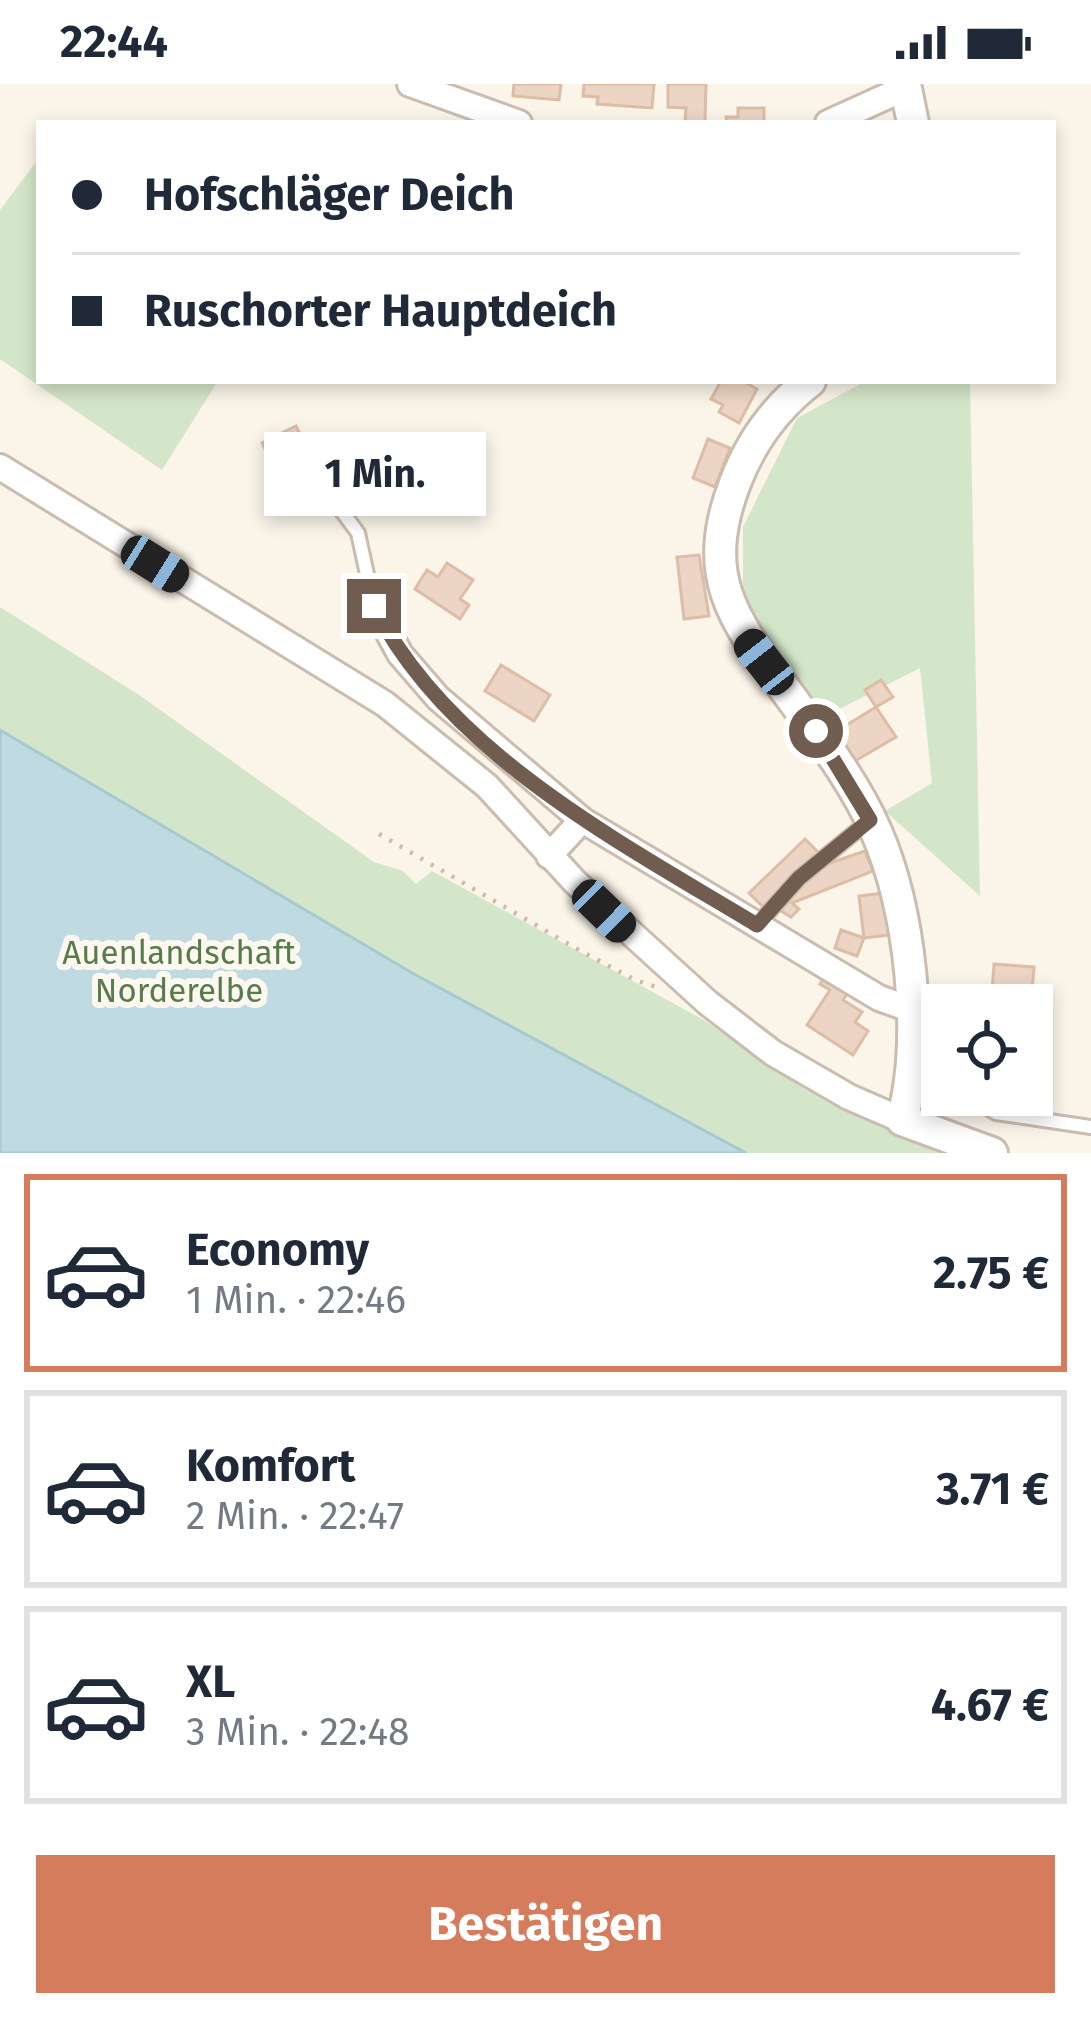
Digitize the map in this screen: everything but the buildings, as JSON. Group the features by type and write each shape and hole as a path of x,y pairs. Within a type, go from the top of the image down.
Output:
{"street":[{"path":"419,86 511,120"},
{"path":"834,120 905,86 912,120"},
{"path":"806,384 782,403 746,454 725,508 720,560 728,601 746,640 816,731 870,820 892,874 904,921 910,1009 911,1060 902,1120"},
{"path":"0,467 385,704 488,786 549,856 634,940 773,1053 848,1097 992,1153"},
{"path":"374,606 400,654 428,687 582,820 889,1003 910,1009"},
{"path":"549,856 582,820"}],"lane":[{"path":"341,510 358,533 374,606"},
{"path":"757,925 799,878 870,820"},
{"path":"911,1060 921,1062"},
{"path":"1016,1116 1091,1127"}],"path":[{"path":"379,834 635,980 708,1003"}],"green space":[{"path":"36,162 36,384 0,359 0,210"},
{"path":"36,384 216,384 162,470"},
{"path":"860,384 970,384 980,896 885,811 932,783 920,668 820,719 743,610 743,527 797,418"},
{"name":"Auenlandschaft Norderelbe","path":"0,607 139,695 374,862 403,871 416,884 432,871 702,1019 806,1090 943,1153 0,1153"}],"water":[{"name":"Auenlandschaft Norderelbe","path":"0,730 414,974 746,1153 0,1153"}],"route":[{"path":"374,606 417,676 560,805 757,925 799,878 870,820 816,731"}]}
